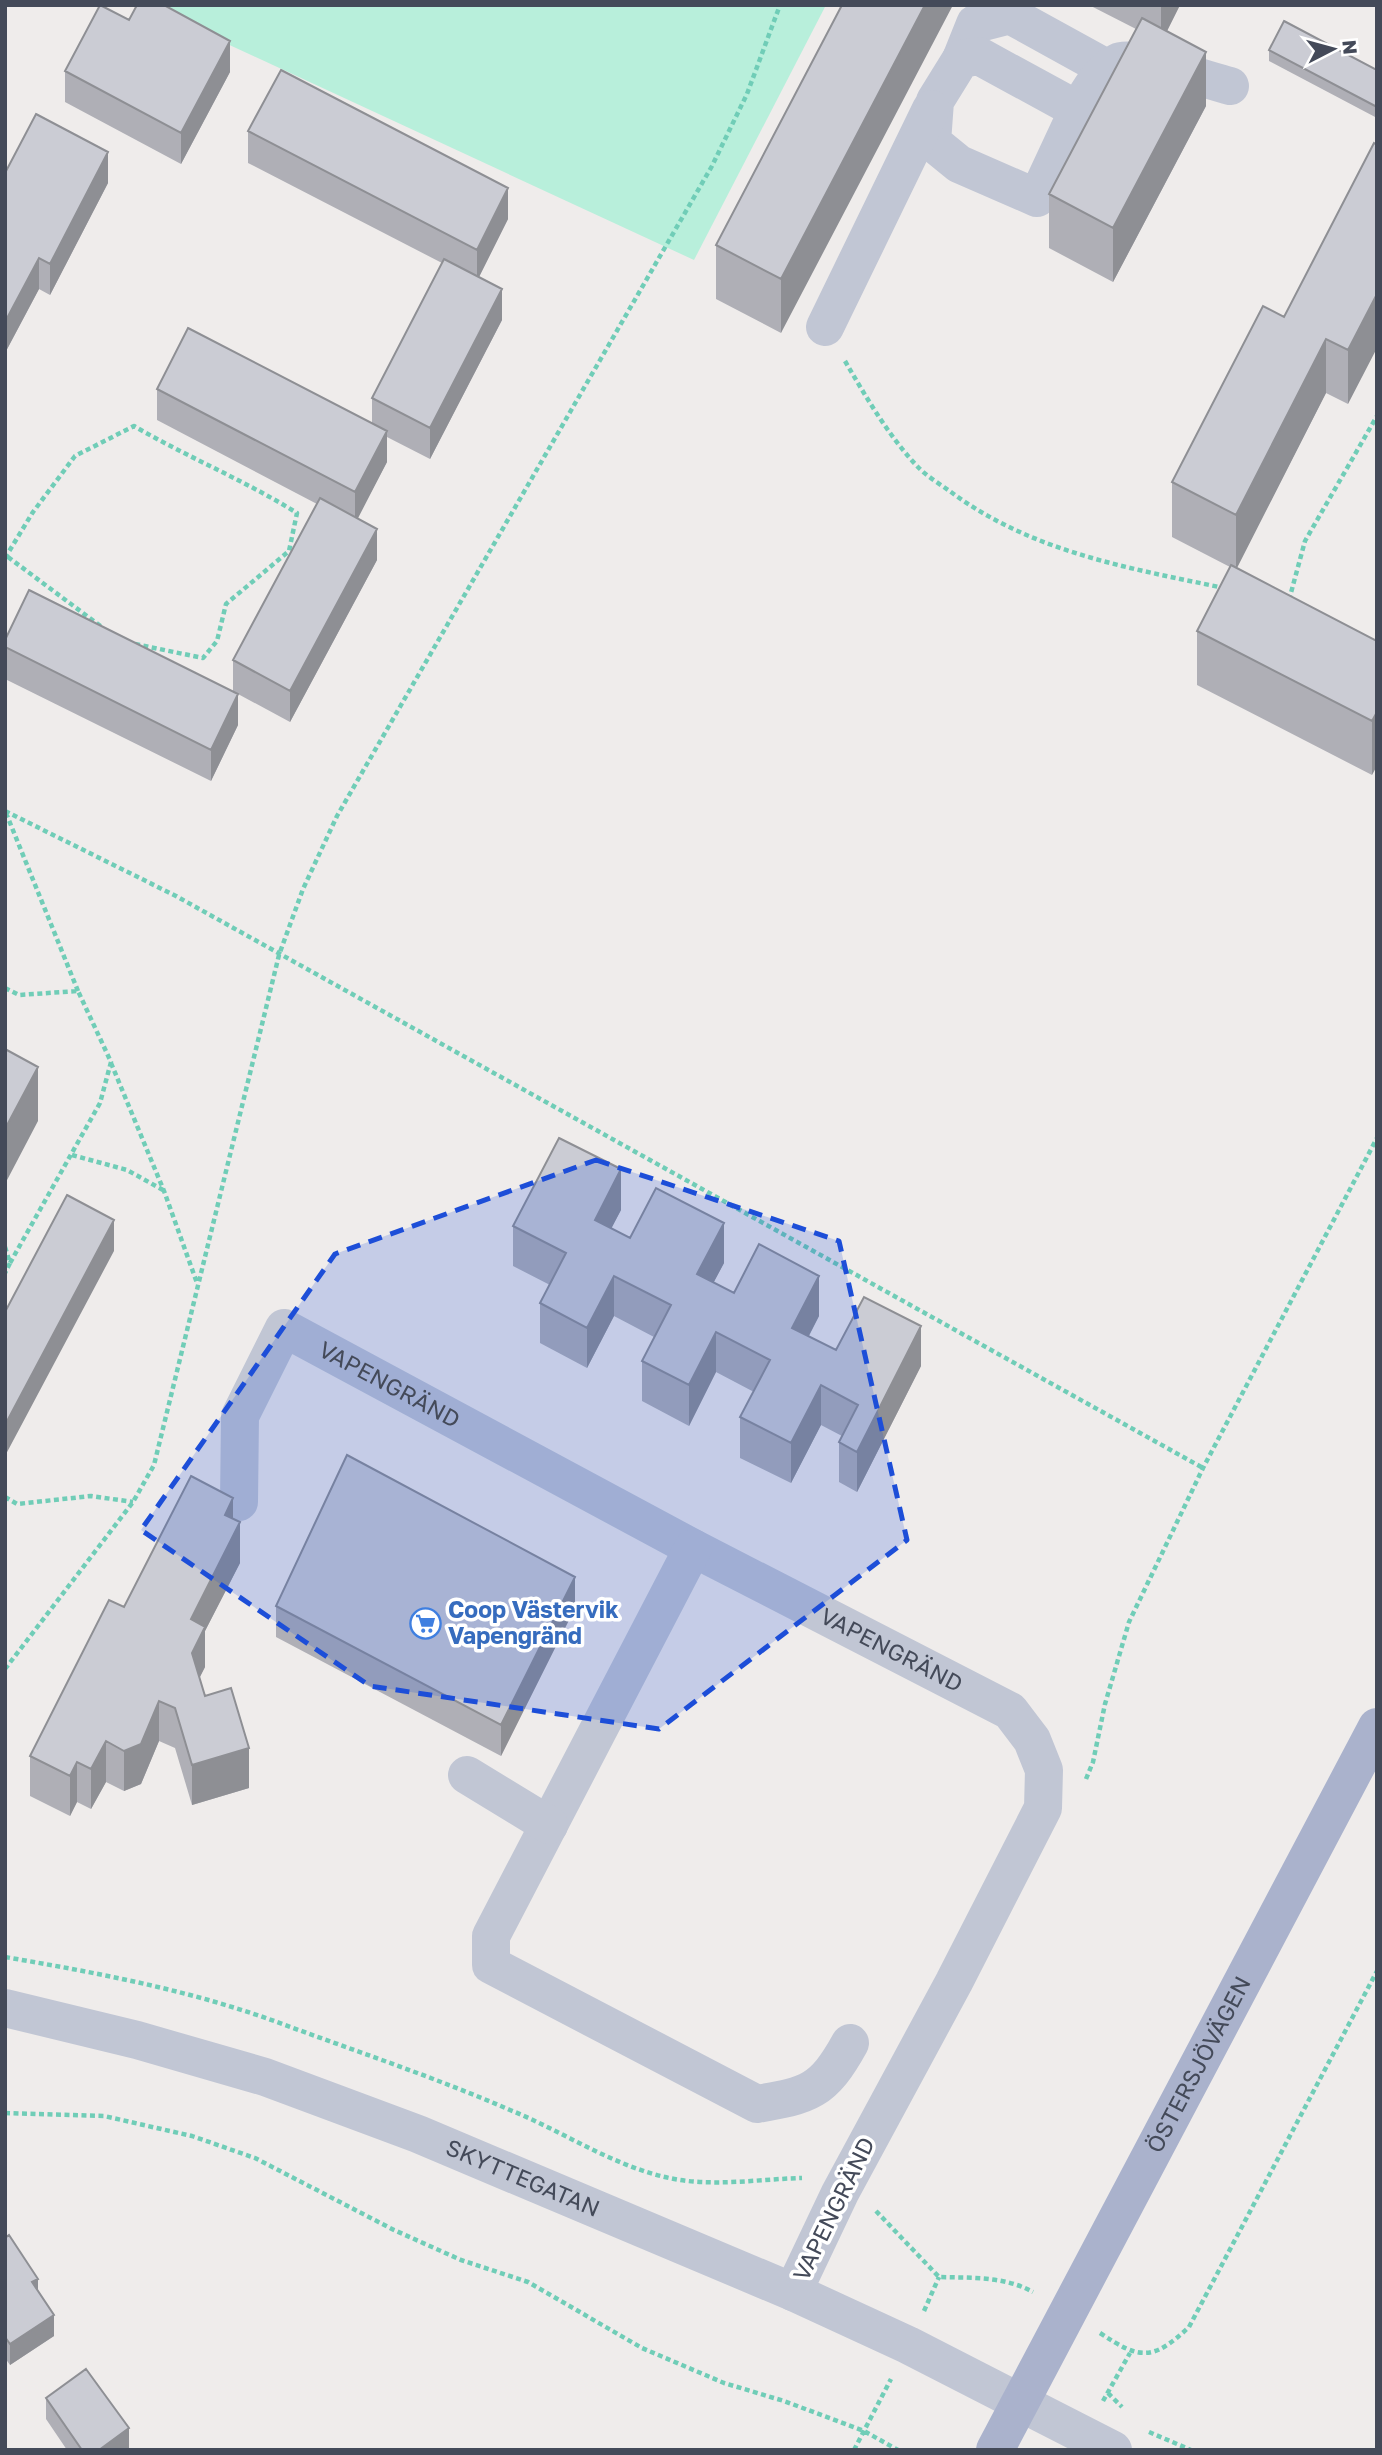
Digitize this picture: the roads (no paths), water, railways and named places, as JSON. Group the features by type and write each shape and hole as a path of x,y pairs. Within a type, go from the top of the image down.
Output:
{"main road":[{"name":"ÖSTERSJÖVÄGEN","path":"995,2450 1070,2313 1377,1727"}],"street":[{"path":"825,327 934,101 961,59 975,24 1010,15 1108,69"},
{"path":"961,59 979,56 1078,110"},
{"path":"934,101 932,142 959,164 1037,198 1078,110 1101,74 1121,60 1153,63 1230,86"},
{"name":"VAPENGRÄND","path":"239,1502 240,1416 284,1328 693,1548 1010,1711 1032,1740 1044,1770 1043,1808 954,1982 840,2193 793,2292"},
{"path":"693,1548 491,1936 491,1965 757,2104 803,2096 835,2070 850,2043"},
{"path":"467,1776 549,1825"},
{"name":"SKYTTEGATAN","path":"5,2008 138,2039 265,2077 418,2134 793,2292 1020,2403"},
{"path":"1020,2403 1113,2450"}],"place":[{"name":"Coop Västervik Vapengränd","path":"425,1623"}]}
